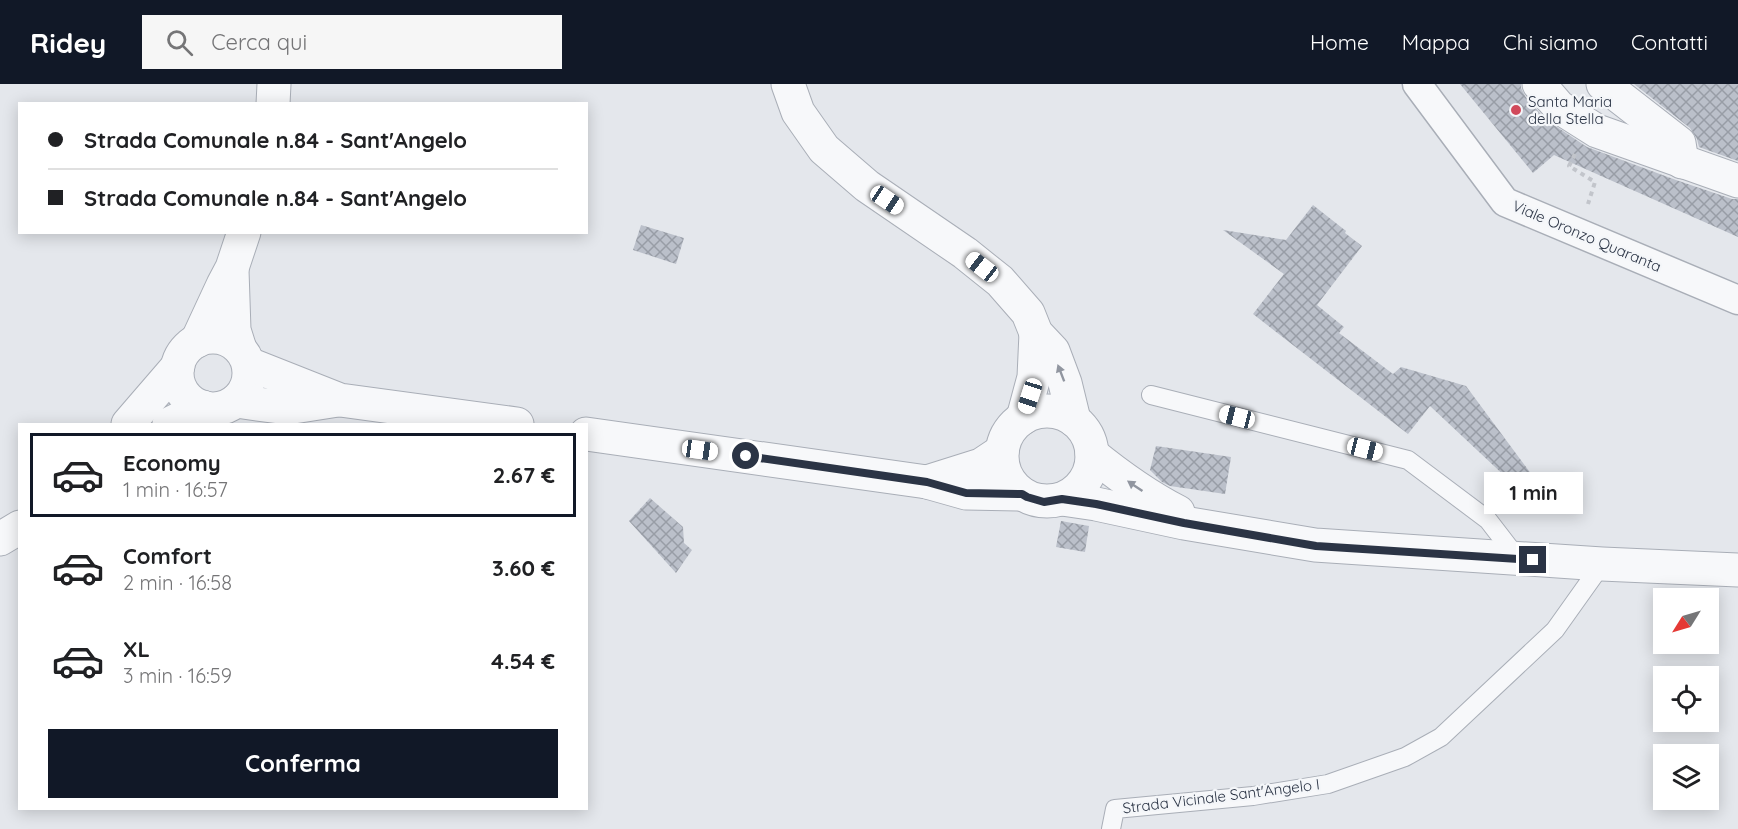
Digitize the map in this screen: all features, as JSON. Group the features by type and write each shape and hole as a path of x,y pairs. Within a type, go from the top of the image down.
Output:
{"street":[{"path":"273,102 274,84"},
{"path":"788,84 798,112 824,149 867,186 965,253 1000,280 1028,314 1036,333 1053,351 1065,383 1074,420"},
{"name":"Viale Oronzo Quaranta","path":"1416,84 1505,201 1738,300"},
{"path":"1539,84 1559,107 1597,131 1738,181"},
{"path":"1603,84 1679,143 1683,162"},
{"path":"232,268 234,330 244,355 248,385 240,398 227,407 211,409 196,404 184,394 178,381 187,354 232,268 243,234"},
{"path":"1023,418 1034,377 1036,333"},
{"path":"129,423 187,354 206,337 220,337 244,355 340,400"},
{"path":"236,401 286,408 340,400 510,423"},
{"path":"171,423 204,407"},
{"path":"1062,499 1077,490 1087,477 1092,462 1091,446 1085,431 1074,420 1060,412 1045,410 1031,413 1018,420 1009,430 1003,443 1001,457 1004,471 1013,486 1027,497 1044,502 1062,499 1096,504 1316,546 1738,570"},
{"path":"588,434 927,482 966,493 1022,494"},
{"path":"927,482 981,465 1002,451"},
{"path":"1092,454 1112,471 1161,504 1203,526"},
{"path":"0,539 18,528"}],"lane":[{"path":"1151,395 1408,460 1488,520 1518,559"},
{"name":"Strada Vicinale Sant'Angelo I","path":"1111,829 1114,809 1253,796 1328,783 1406,757 1441,738 1555,630 1602,564"}],"path":[{"path":"1569,166 1595,182 1579,233"}],"building":[{"path":"1460,84 1521,84 1525,96 1545,119 1587,147 1676,180 1738,199 1738,237 1554,155 1533,173"},
{"path":"1634,84 1738,84 1738,161 1699,147 1690,128"},
{"path":"1313,205 1362,246 1317,305 1344,327 1339,333 1393,374 1401,367 1466,386 1552,502 1542,511 1430,406 1408,434 1253,314 1284,274 1223,230 1286,240"},
{"path":"641,225 684,238 676,264 633,250"},
{"path":"1156,446 1231,457 1225,494 1170,486 1162,482 1150,470"},
{"path":"650,498 683,527 684,543 692,550 676,573 629,521"},
{"path":"1061,521 1089,526 1085,552 1056,547"}],"place":[{"name":"Santa Maria della Stella","path":"1516,110"}],"route":[{"path":"746,456 927,482 966,493 1022,494 1044,502 1062,499 1096,504 1184,523 1316,546 1533,560"}]}
